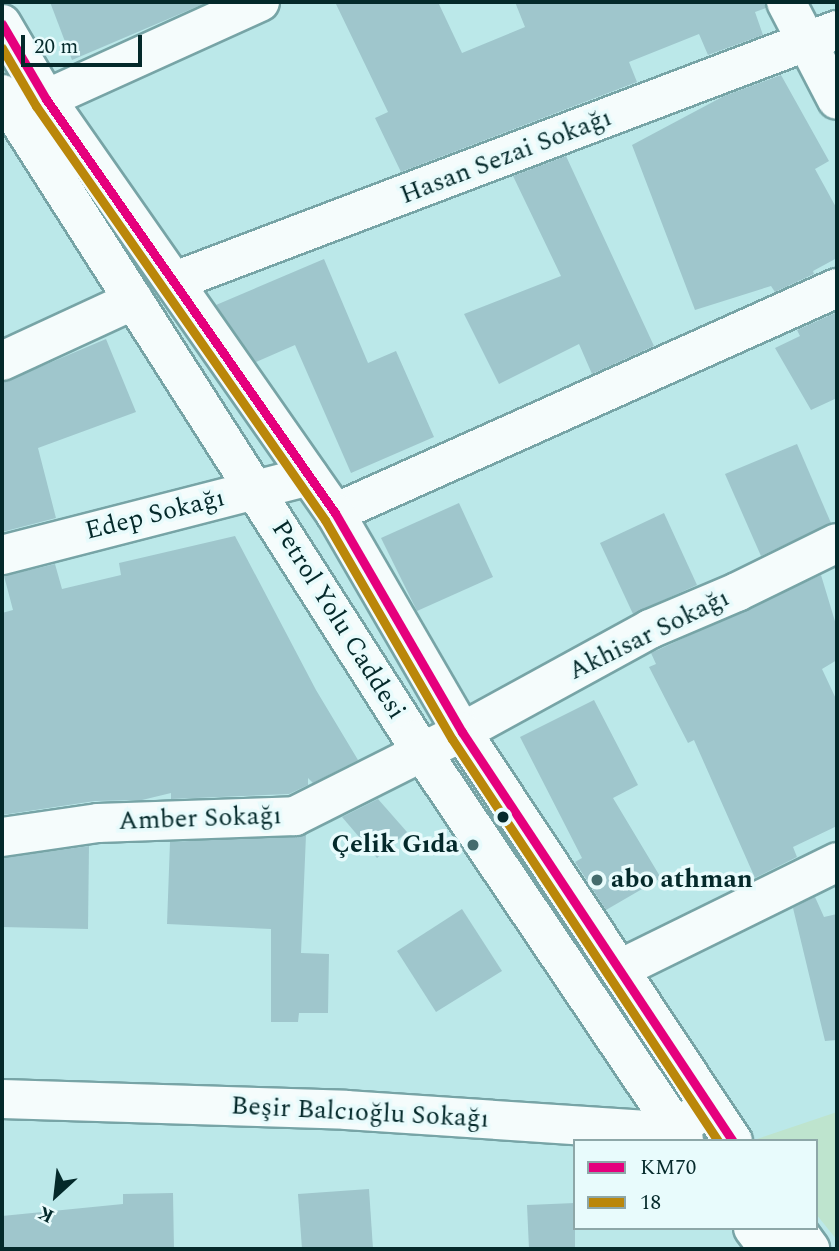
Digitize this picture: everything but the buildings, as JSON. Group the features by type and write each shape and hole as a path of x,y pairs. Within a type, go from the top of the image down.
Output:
{"street":[{"path":"15,103 260,2"},
{"path":"786,2 822,37 837,100"},
{"name":"Petrol Yolu Caddesi","path":"2,24 15,103 134,300 423,752 680,1136"},
{"name":"Hasan Sezai Sokağı","path":"175,281 822,37"},
{"name":"Petrol Yolu Caddesi","path":"15,103 175,281 335,513 463,732 732,1139"},
{"path":"335,513 837,288"},
{"path":"2,361 134,300"},
{"name":"Edep Sokağı","path":"2,555 309,476"},
{"name":"Akhisar Sokağı","path":"463,732 650,629 737,592 837,543"},
{"name":"Amber Sokağı","path":"2,837 97,823 295,816 463,732"},
{"path":"620,969 837,862"},
{"name":"Beşir Balcıoğlu Sokağı","path":"2,1099 346,1110 680,1136"},
{"path":"680,1136 707,1104"},
{"path":"755,1230 769,1249"},
{"path":"796,1230 810,1249"}],"green space":[{"path":"837,1112 837,1240 818,1216 818,1139 757,1139"}],"transit line":[{"name":"KM70","path":"2,24 46,99 335,513 462,732 732,1139"},
{"name":"18","path":"2,48 36,106 325,520 452,739 717,1139"}],"place":[{"name":"Çelik Gıda","path":"473,845"},
{"name":"abo athman","path":"597,880"}]}
